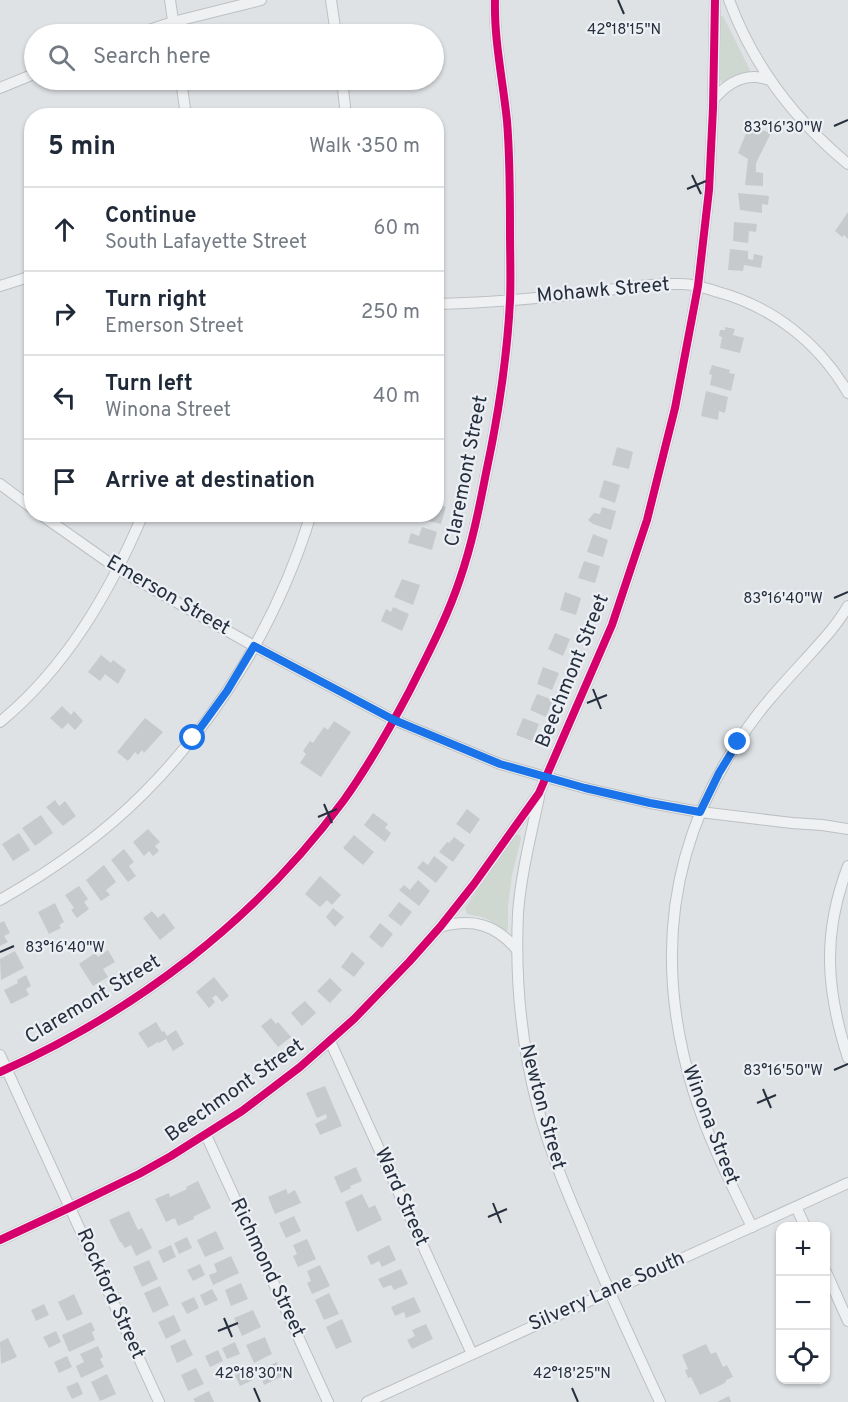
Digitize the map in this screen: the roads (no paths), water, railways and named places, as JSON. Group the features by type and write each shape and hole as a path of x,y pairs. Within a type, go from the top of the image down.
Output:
{"street":[{"path":"170,0 173,22"},
{"path":"167,24 261,0"},
{"path":"331,0 335,24"},
{"name":"Claremont Street","path":"3,1071 83,1030 130,1002 180,967 231,924 279,878 324,825 362,773 394,720 442,624 471,545 498,410 510,300 510,192 507,122 496,44 495,0"},
{"name":"Beechmont Street","path":"0,1240 139,1174 206,1135 272,1089 330,1041 383,990 440,927 539,793 612,625 647,520 675,408 698,286 709,190 714,99 715,0"},
{"path":"729,0 746,40 770,80 795,114 822,142 848,164"},
{"path":"714,99 722,89 739,80 756,77 770,80"},
{"path":"0,88 24,78"},
{"path":"182,90 185,108"},
{"path":"343,90 345,108"},
{"path":"0,286 24,278"},
{"name":"Mohawk Street","path":"444,304 577,294 642,285 698,286"},
{"path":"698,286 743,300 787,324 824,358 848,393"},
{"path":"0,484 24,502"},
{"name":"Emerson Street","path":"51,522 118,569 254,646 394,720 500,764 650,803 700,812 848,829"},
{"path":"0,722 39,686 65,654 89,619 118,569 139,522"},
{"path":"0,900 74,853 142,795 193,738 227,691 254,646 283,590 308,522"},
{"name":"Winona Street","path":"752,1227 693,1092 683,1054 674,1002 672,951 676,901 691,833 719,773 748,726 774,693 831,631 848,606"},
{"name":"Newton Street","path":"539,793 525,865 517,950 521,1023 527,1060 556,1167 608,1291 660,1402"},
{"path":"848,866 833,916 830,952 832,993 848,1058"},
{"path":"440,927 461,922 483,925 502,935 517,950"},
{"name":"Ward Street","path":"330,1041 472,1354"},
{"name":"Rockford Street","path":"0,1055 3,1071 71,1207 159,1402"},
{"name":"Richmond Street","path":"206,1135 328,1402"},
{"name":"Silvery Lane South","path":"367,1402 848,1183"},
{"path":"796,1207 803,1222"},
{"path":"827,1276 848,1321"}]}
